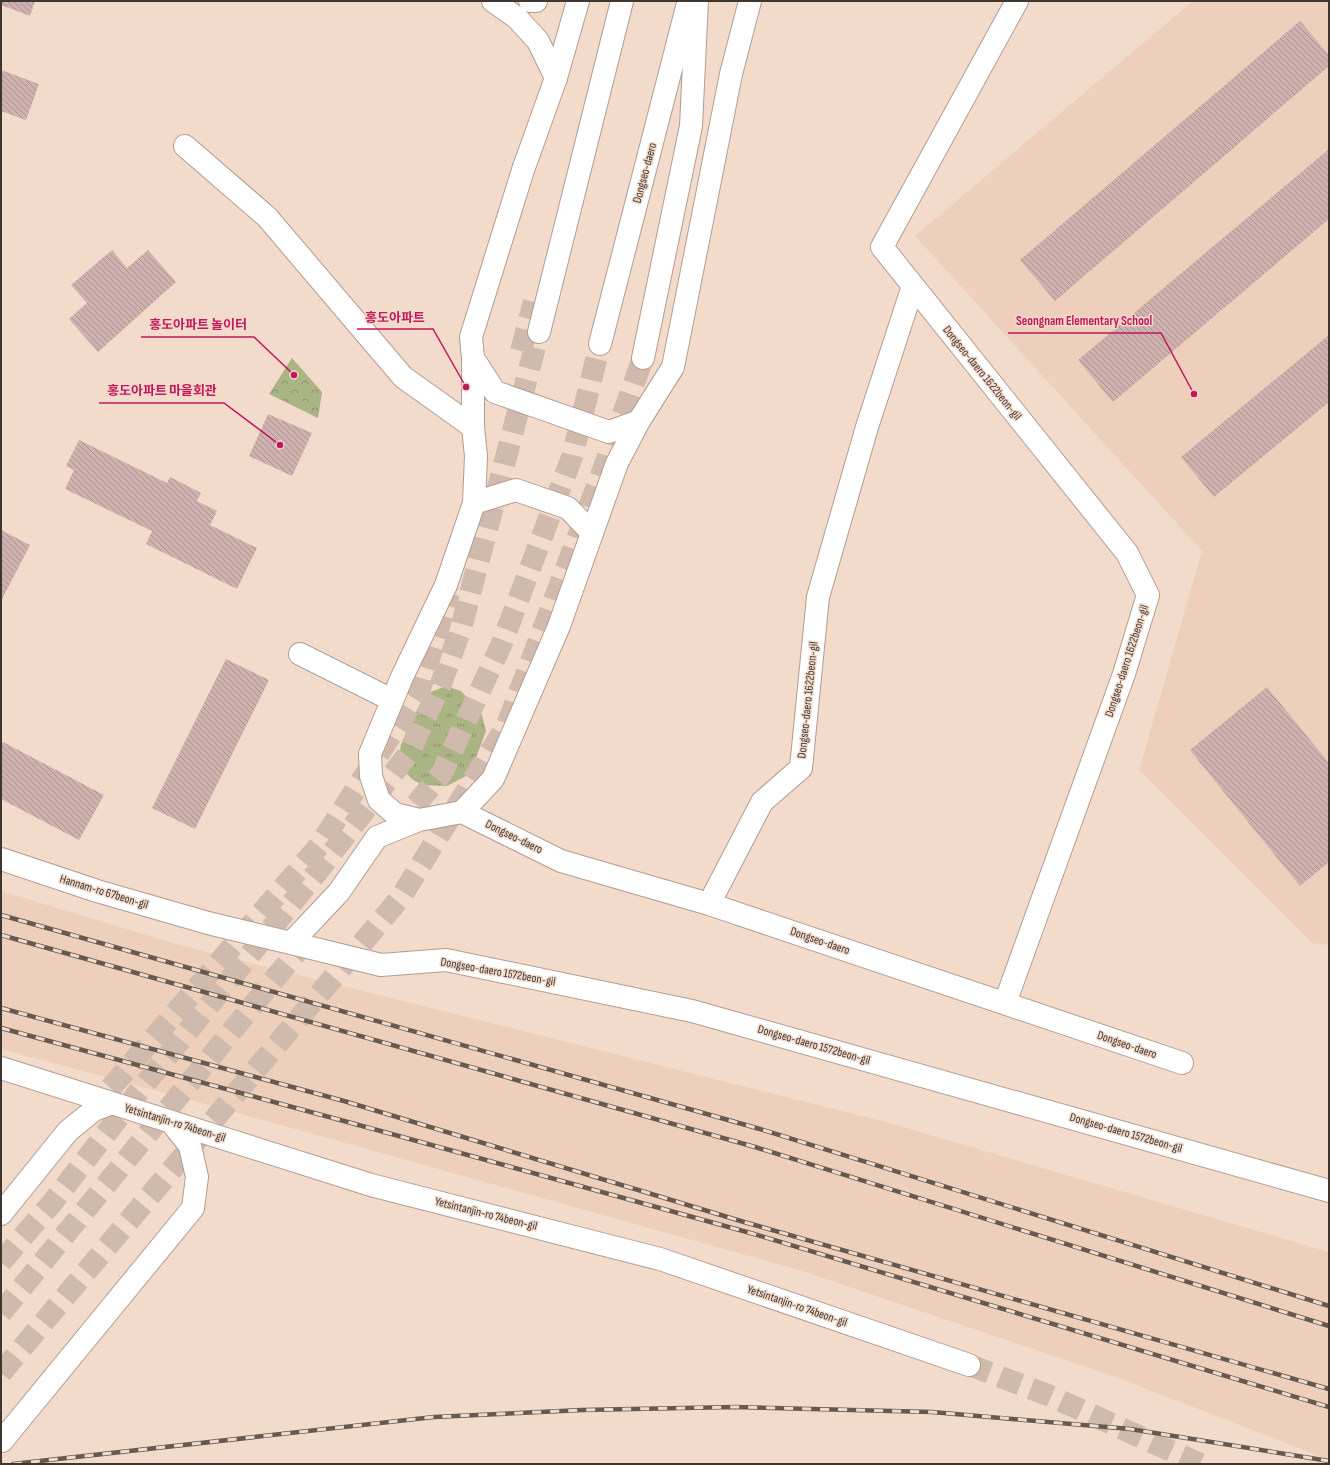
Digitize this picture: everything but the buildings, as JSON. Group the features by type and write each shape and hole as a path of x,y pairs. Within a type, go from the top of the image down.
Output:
{"street":[{"path":"492,1 517,18 538,41 556,78"},
{"path":"530,1 536,1"},
{"path":"291,943 339,892 377,837 380,800 371,776 370,754 392,700 446,585 474,502 476,456 473,427 473,358 471,337 523,170 556,78 578,1"},
{"name":"Dongseo-daero","path":"600,344 689,1"},
{"path":"642,358 691,126 698,1"},
{"path":"377,837 419,820 462,812 493,779 559,626 617,463 639,421 673,367 731,74 750,1"},
{"name":"Dongseo-daero 1622beon-gil","path":"1005,1003 1124,674 1148,595 1127,553 882,247 1017,1"},
{"path":"534,302 620,11"},
{"path":"539,332 620,11"},
{"path":"185,146 267,217 403,377 473,427"},
{"name":"Dongseo-daero 1622beon-gil","path":"709,904 762,802 801,768 818,597 868,427 913,286"},
{"path":"473,358 495,392 609,432 639,421"},
{"path":"474,502 516,490 568,508 592,534"},
{"path":"300,654 392,700"},
{"path":"380,800 395,814 419,820"},
{"name":"Dongseo-daero","path":"462,812 562,861 709,904 1182,1063"},
{"name":"Hannam-ro 67beon-gil","path":"1,859 97,891 208,923 291,943"},
{"name":"Dongseo-daero 1572beon-gil","path":"291,943 381,965 446,960 692,1011 1329,1191"},
{"name":"Yetsintanjin-ro 74beon-gil","path":"1,1068 371,1185 660,1259 970,1365"},
{"path":"1,1214 68,1131 94,1110 112,1103"},
{"path":"1,1441 193,1208 197,1177 190,1146 171,1122"}],"shaded area":[{"path":"1193,1 1329,1 1329,945 1312,943 1139,770 1202,551 915,236"},
{"path":"1,891 183,946 886,1122 1329,1252 1329,1460 1116,1377 799,1270 224,1109 1,1049"}],"green space":[{"path":"292,358 322,392 318,418 269,394"},
{"path":"446,686 461,691 481,712 486,731 476,758 466,776 447,786 422,785 412,779 402,769 399,757 401,745 409,725 422,701 431,692"}],"tunnel":[{"path":"521,351 534,302"},
{"path":"1,1262 52,1203 136,1095 318,871 409,753 441,684 461,628 539,332"},
{"path":"395,830 442,773 502,643 572,457 600,344"},
{"path":"1,1373 401,897 507,725 603,470 643,358"},
{"path":"89,1113 319,846 419,692 449,593"},
{"path":"1,1313 313,932"},
{"path":"969,1365 1048,1395 1200,1464"}],"railway":[{"path":"1,915 760,1129 1329,1306"},
{"path":"1,935 755,1147 1329,1326"},
{"path":"1,1008 344,1101 744,1222 1329,1389"},
{"path":"1,1028 754,1234 1329,1407"},
{"path":"13,1464 434,1417 582,1410 735,1407 932,1412 1130,1429 1329,1461"}],"place":[{"name":"홍도아파트 놀이터","path":"294,375"},
{"name":"홍도아파트","path":"466,387"},
{"name":"Seongnam Elementary School","path":"1194,394"},
{"name":"홍도아파트 마을회관","path":"280,445"}]}
